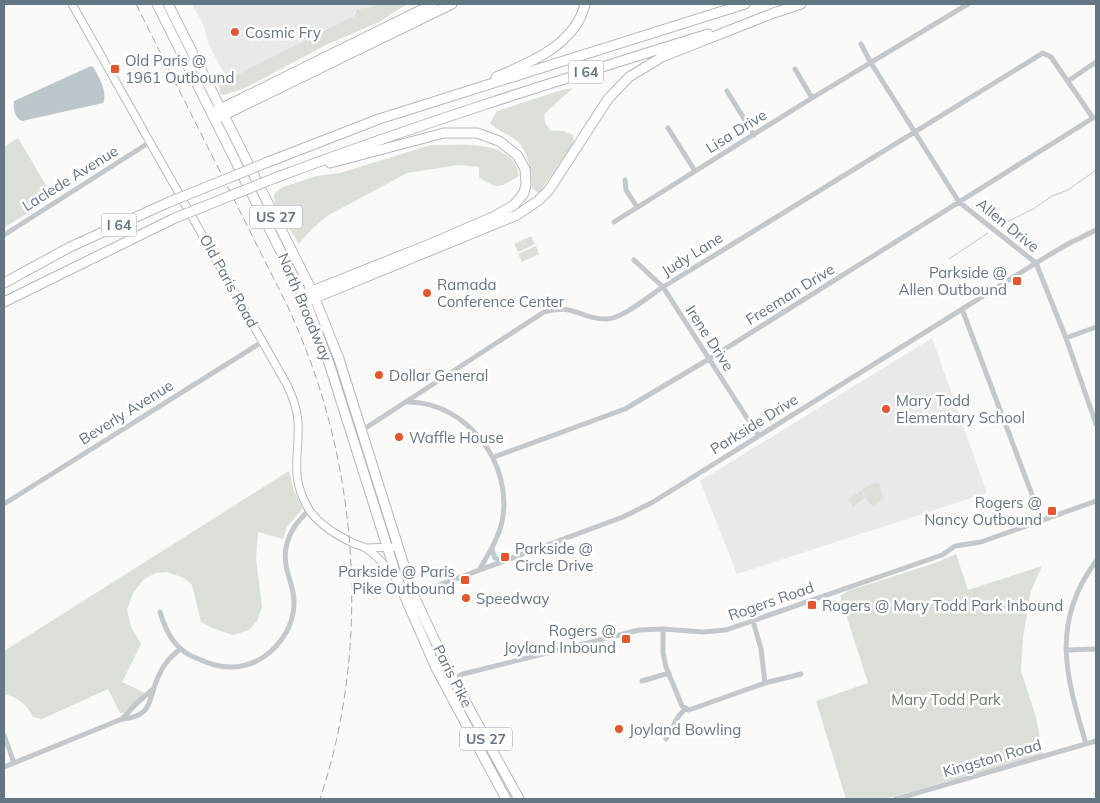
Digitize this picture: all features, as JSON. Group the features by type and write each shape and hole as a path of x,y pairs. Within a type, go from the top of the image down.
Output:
{"highway":[{"name":"North Broadway","path":"157,4 304,298 329,363 398,581 409,596"},
{"name":"North Broadway","path":"168,4 314,294 339,359 398,547"},
{"path":"223,112 433,4"},
{"path":"214,116 452,4"},
{"path":"457,93 528,64 547,53 569,33 584,11 585,4"},
{"name":"I 64","path":"4,282 70,247 167,203 361,125 457,93 547,67 745,4"},
{"name":"I 64","path":"4,302 175,218 370,142 801,4"},
{"path":"304,298 517,215 539,200 549,190 608,99 629,77 662,57 776,12"},
{"path":"294,171 324,165 444,133 460,132 486,135 506,144 522,162 527,177 524,192 508,210 314,294"},
{"name":"Paris Pike","path":"398,547 409,596 423,641 506,799"},
{"name":"Paris Pike","path":"409,596 519,799"}],"street":[{"name":"Old Paris Road","path":"72,4 287,385 296,407 298,427 296,473 300,491 309,510 332,532 366,548 398,581"},
{"name":"Lisa Drive","path":"614,222 812,98 968,4"},
{"name":"Allen Drive","path":"861,44 960,202 1036,263 1095,414 1096,424"},
{"name":"Judy Lane","path":"351,434 362,431 408,402 544,312 556,308 570,309 605,320 622,314 1040,54 1049,54 1068,80"},
{"path":"1068,80 1096,62"},
{"path":"795,69 812,98"},
{"name":"Freeman Drive","path":"494,457 625,409 709,359 1085,124 1093,118 1068,80"},
{"path":"727,91 754,136"},
{"path":"668,128 695,171"},
{"name":"Laclede Avenue","path":"4,235 150,142"},
{"path":"625,180 626,190 637,207"},
{"name":"Parkside Drive","path":"409,596 623,517 653,502 1036,263 1096,230"},
{"name":"Irene Drive","path":"634,260 663,287 758,435"},
{"path":"962,309 1042,521"},
{"path":"1066,338 1096,327"},
{"name":"Beverly Avenue","path":"4,504 262,342"},
{"path":"408,402 431,405 447,412 479,436 494,457 502,481 503,512 499,532 492,549 478,571"},
{"name":"Rogers Road","path":"445,684 463,674 639,630 720,631 942,555 955,546 981,542 1096,501"},
{"path":"160,612 169,635 190,656 208,663 232,667 252,663 276,646 289,627 293,612 293,592 286,568 287,542 293,527 309,510"},
{"path":"366,548 376,544 380,540 382,533"},
{"path":"374,555 398,547"},
{"path":"366,548 388,550"},
{"path":"492,549 495,558 504,561"},
{"path":"1086,744 1066,666 1066,632 1069,614 1081,585 1096,561"},
{"path":"752,621 761,648 764,683"},
{"path":"663,629 663,653 669,673 682,706 685,709 689,710 764,683 800,674"},
{"path":"4,768 122,719 135,718 141,715 150,703 152,690 160,672 180,648"},
{"path":"1066,650 1096,649"},
{"path":"642,681 669,673"},
{"path":"122,719 152,690"},
{"path":"666,739 678,717 685,709"},
{"path":"4,735 14,763"},
{"name":"Kingston Road","path":"896,799 1096,741"}],"shaded area":[{"path":"192,4 378,4 357,9 352,17 227,80 208,43 204,26"},
{"path":"91,66 98,75 102,85 103,103 22,121 16,116 14,101"},
{"name":"Mary Todd Elementary School","path":"932,338 987,493 737,574 700,481"}],"green space":[{"path":"378,4 407,4 379,22 328,44 245,88 224,95 220,94 219,84 354,16 357,9"},
{"path":"573,88 544,114 545,123 551,131 563,131 573,135 574,143 539,193 532,188 530,167 523,148 513,138 490,123 497,111"},
{"path":"18,138 53,197 4,228 4,147"},
{"path":"431,145 470,145 496,149 506,155 514,164 519,176 508,183 495,186 479,177 479,167 459,165 407,173 327,216 299,244 275,205 274,194 283,187 317,176 340,173"},
{"path":"531,236 535,244 518,252 514,244"},
{"path":"536,246 539,254 522,262 518,254"},
{"path":"289,471 294,491 303,508 287,527 283,539 258,532 256,558 262,607 257,621 249,630 233,635 201,622 192,585 184,578 167,572 156,573 144,579 133,593 127,610 131,627 141,644 122,682 145,693 124,713 120,713 108,689 42,719 33,717 22,702 4,694 4,651"},
{"path":"875,483 880,484 884,498 873,506 868,502 862,489"},
{"path":"861,491 864,498 853,507 848,499"},
{"name":"Mary Todd Park","path":"956,554 968,590 1042,566 1031,591 1023,637 1021,671 1036,717 1043,754 885,799 846,799 816,701 868,683 840,596 848,591 935,563"}],"waterway":[{"path":"1003,224 1033,209 1052,196 1068,190 1096,170"},
{"path":"949,259 988,233"}],"railway":[{"path":"136,4 288,307 315,374 335,445 344,495 350,546 352,598 350,649 344,700 334,750 320,799"}],"place":[{"name":"Cosmic Fry","path":"235,32"},
{"name":"Old Paris @ 1961 Outbound","path":"115,69"},
{"name":"Parkside @ Allen Outbound","path":"1017,281"},
{"name":"Ramada Conference Center","path":"427,293"},
{"name":"Dollar General","path":"379,375"},
{"name":"Mary Todd Elementary School","path":"886,409"},
{"name":"Waffle House","path":"399,437"},
{"name":"Rogers @ Nancy Outbound","path":"1052,511"},
{"name":"Parkside @ Circle Drive","path":"505,557"},
{"name":"Parkside @ Paris Pike Outbound","path":"465,580"},
{"name":"Speedway","path":"466,598"},
{"name":"Rogers @ Mary Todd Park Inbound","path":"812,605"},
{"name":"Rogers @ Joyland Inbound","path":"626,639"},
{"name":"Joyland Bowling","path":"619,729"}]}
